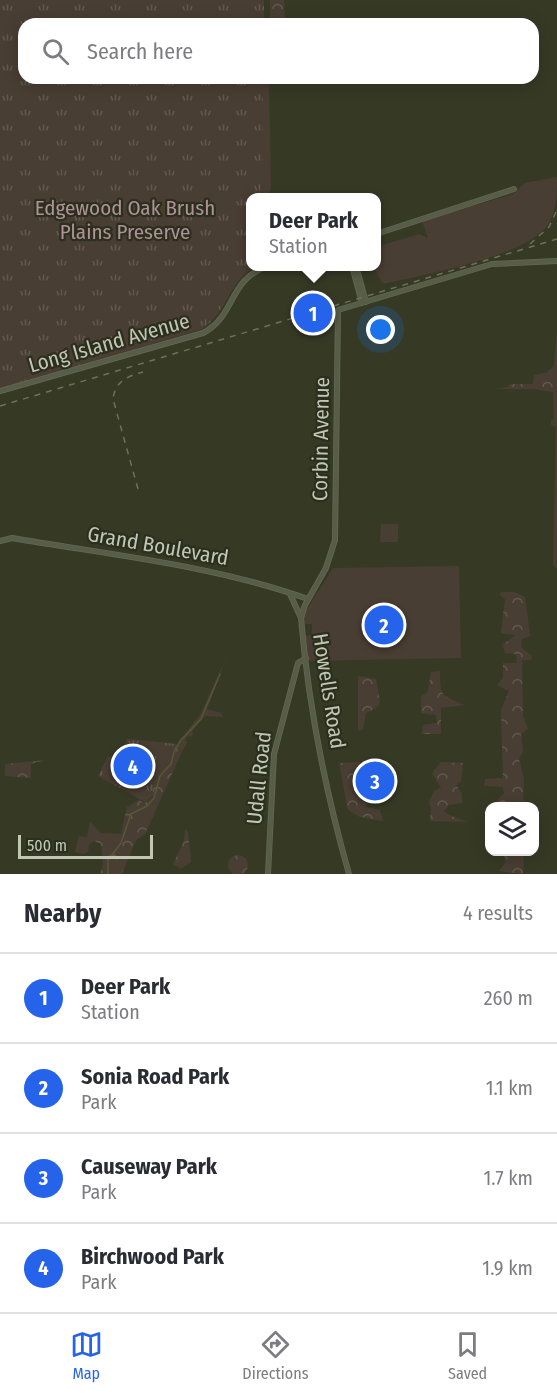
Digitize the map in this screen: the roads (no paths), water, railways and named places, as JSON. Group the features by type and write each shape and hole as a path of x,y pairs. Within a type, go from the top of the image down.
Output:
{"street":[{"path":"381,232 514,189"},
{"path":"355,271 364,302 495,263 557,261"},
{"name":"Long Island Avenue","path":"0,391 203,333 219,321 248,276 259,271"},
{"name":"Corbin Avenue","path":"302,618 308,599 326,568 335,540 338,310 364,302"},
{"name":"Grand Boulevard","path":"0,541 12,538 190,567 239,578 308,599"},
{"path":"289,593 302,618"},
{"name":"Howells Road","path":"302,618 306,658 330,800 349,874"},
{"name":"Udall Road","path":"268,874 274,754 298,663 306,658"}],"waterway":[{"path":"108,874 108,860 121,843 131,814 147,806 154,798 160,776 171,764 174,752 181,740 201,719 220,674"}],"railway":[{"path":"530,244 549,227 557,210"},
{"path":"0,406 557,239"},
{"path":"138,489 113,399 116,388 123,380 143,372"}],"place":[{"name":"Deer Park","path":"313,313"},
{"name":"Sonia Road Park","path":"384,625"},
{"name":"Birchwood Park","path":"133,766"},
{"name":"Causeway Park","path":"375,781"}],"park label":[{"name":"Edgewood Oak Brush Plains Preserve","path":"125,220"}]}
